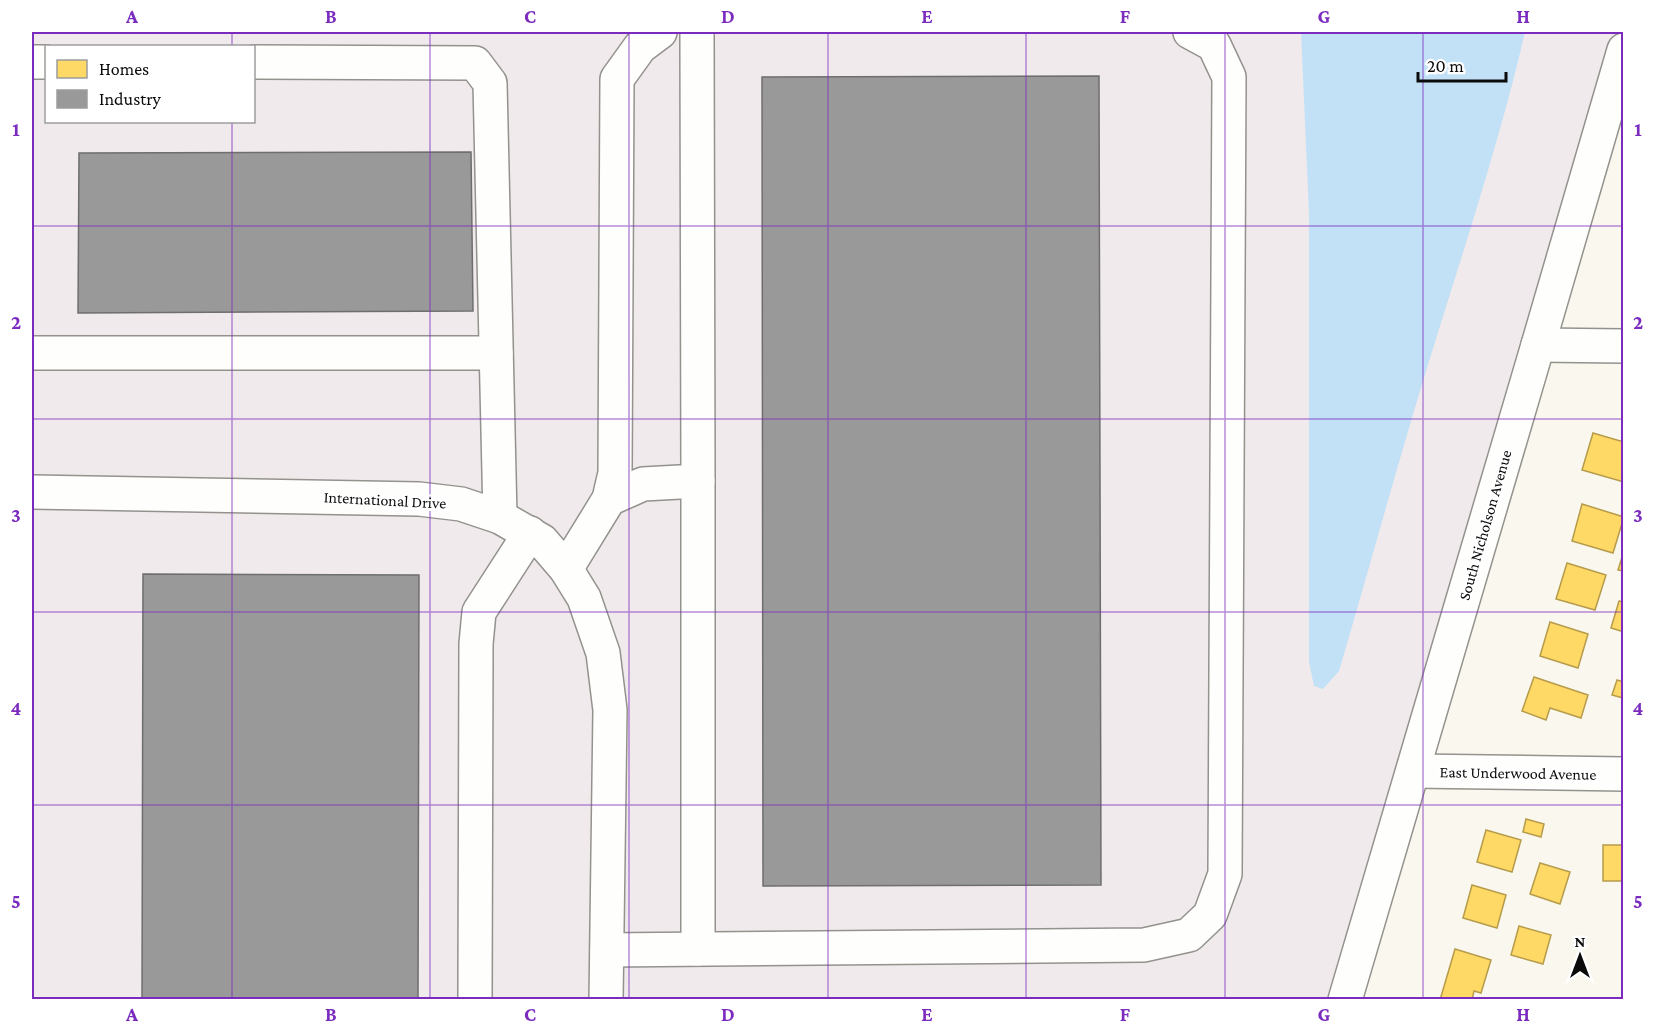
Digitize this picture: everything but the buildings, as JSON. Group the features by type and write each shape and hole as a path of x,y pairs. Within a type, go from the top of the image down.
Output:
{"street":[{"path":"566,569 609,499 615,473 617,79 640,47 660,32"},
{"path":"697,32 698,949"},
{"path":"606,950 1144,945 1189,934 1210,915 1225,874 1229,77 1214,45 1191,32"},
{"name":"South Nicholson Avenue","path":"1345,999 1623,50"},
{"path":"255,62 475,63 490,83 500,517"},
{"path":"1538,345 1623,346"},
{"path":"32,353 496,353"},
{"path":"609,499 642,484 698,482"},
{"name":"International Drive","path":"32,492 419,499 461,504 500,517 542,541 566,569 584,598 603,653 610,710 606,999"},
{"path":"475,999 476,644 479,612 530,533"},
{"name":"East Underwood Avenue","path":"1413,771 1623,774"}],"shaded area":[{"path":"32,32 1623,32 1623,50 1345,999 32,999"}],"water":[{"path":"1301,32 1525,32 1492,159 1416,406 1339,671 1323,689 1314,686 1309,662 1309,214"}]}
